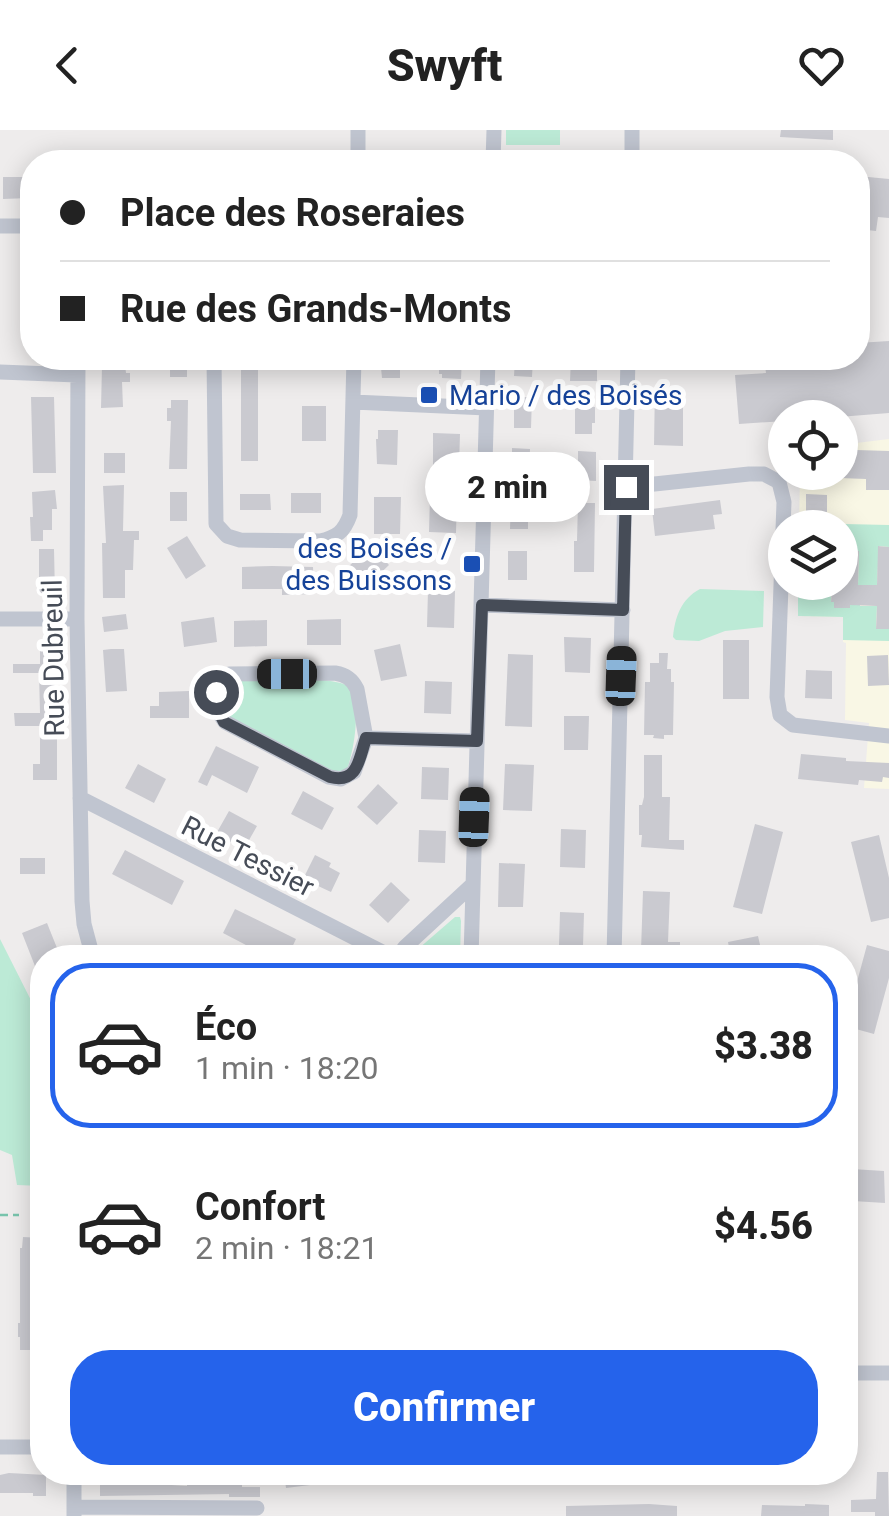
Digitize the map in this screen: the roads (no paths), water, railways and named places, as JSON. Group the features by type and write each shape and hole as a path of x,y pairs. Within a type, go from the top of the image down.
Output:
{"street":[{"name":"Rue Dubreuil","path":"77,370 80,798 84,924 90,945"},
{"path":"214,370 216,524 227,536 240,540 320,542 340,534 350,515 353,370"},
{"path":"470,945 488,370"},
{"path":"614,945 628,370"},
{"path":"0,372 77,375"},
{"path":"352,402 487,408"},
{"path":"626,487 749,474 764,474 779,482 784,502 780,715 794,725 889,736"},
{"path":"482,605 623,610"},
{"path":"0,619 77,620"},
{"path":"230,674 345,676 358,689 366,738 354,772 341,779 330,777 224,722 218,710 216,687 223,676 230,674"},
{"path":"366,738 477,741"},
{"name":"Rue Tessier","path":"80,798 370,945"},
{"path":"406,945 472,884"},
{"path":"858,1373 889,1373"},
{"path":"0,1447 30,1447"},
{"path":"74,1485 74,1511 257,1508"}],"place":[{"name":"Mario / des Boisés","path":"429,395"},
{"name":"des Boisés / des Buissons","path":"472,564"}]}
